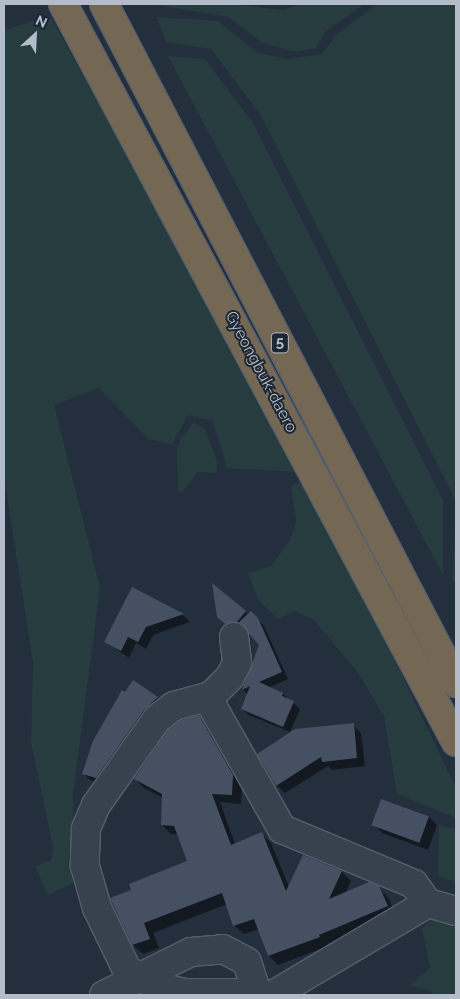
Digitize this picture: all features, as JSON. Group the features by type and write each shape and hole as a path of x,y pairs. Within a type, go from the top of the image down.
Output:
{"highway":[{"name":"Gyeongbuk-daero","path":"63,4 456,742"},
{"name":"Gyeongbuk-daero","path":"104,4 455,679"}],"street":[{"path":"234,637 237,654 234,670 230,677 207,697 174,706 157,719 96,805 86,829 84,866 97,908 127,970 142,976 159,987 185,994 264,995 428,903"},
{"path":"207,697 282,829 414,884 428,903 456,911"},
{"path":"104,995 191,952 223,949 247,962 264,995"}],"green space":[{"path":"151,4 226,4 284,10 301,4 364,4 326,31 316,48 295,52 262,43 229,17"},
{"path":"378,4 456,4 456,501 260,114 211,49 166,42 156,17 218,21 258,53 289,59 322,54 337,34"},
{"path":"50,16 164,221 297,472 227,468 213,421 188,415 172,444 148,439 99,388 54,405 100,588 73,794 76,881 48,895 35,866 51,860 53,847 31,742 33,662 4,477 4,30"},
{"path":"168,56 205,59 253,123 443,500 443,575"},
{"path":"194,422 205,429 217,461 217,473 198,472 182,492 178,492 177,450 181,438"},
{"path":"298,482 305,488 360,588 456,788 456,818 397,794 384,716 358,673 314,620 296,611 278,619 258,600 248,573 271,566 290,540 296,522 291,486"},
{"path":"456,501 456,586 453,580"},
{"path":"439,825 456,829 456,882 438,876"},
{"path":"434,918 456,926 456,995 434,995 431,991 410,985 430,968 422,928"}],"building":[{"path":"212,583 246,611 237,622 225,624 217,617"},
{"path":"132,587 184,614 146,627 138,642 128,637 121,651 104,642"},
{"path":"251,611 258,618 282,672 259,682 283,693 282,696 294,701 283,727 241,709 250,686 242,690 259,645 239,622"},
{"path":"133,680 158,697 144,710 96,778 82,774 93,741 122,690 125,692"},
{"path":"199,715 233,775 232,795 212,794 231,845 262,832 286,891 303,855 342,871 329,899 369,882 379,886 388,906 319,935 320,937 268,956 254,919 233,926 222,893 144,923 150,939 132,945 110,898 131,890 129,884 187,861 174,826 161,825 162,794 134,779 168,730 181,720"},
{"path":"354,723 357,758 322,762 321,757 276,786 257,754 295,729"},
{"path":"381,799 429,816 419,843 371,825"}]}
